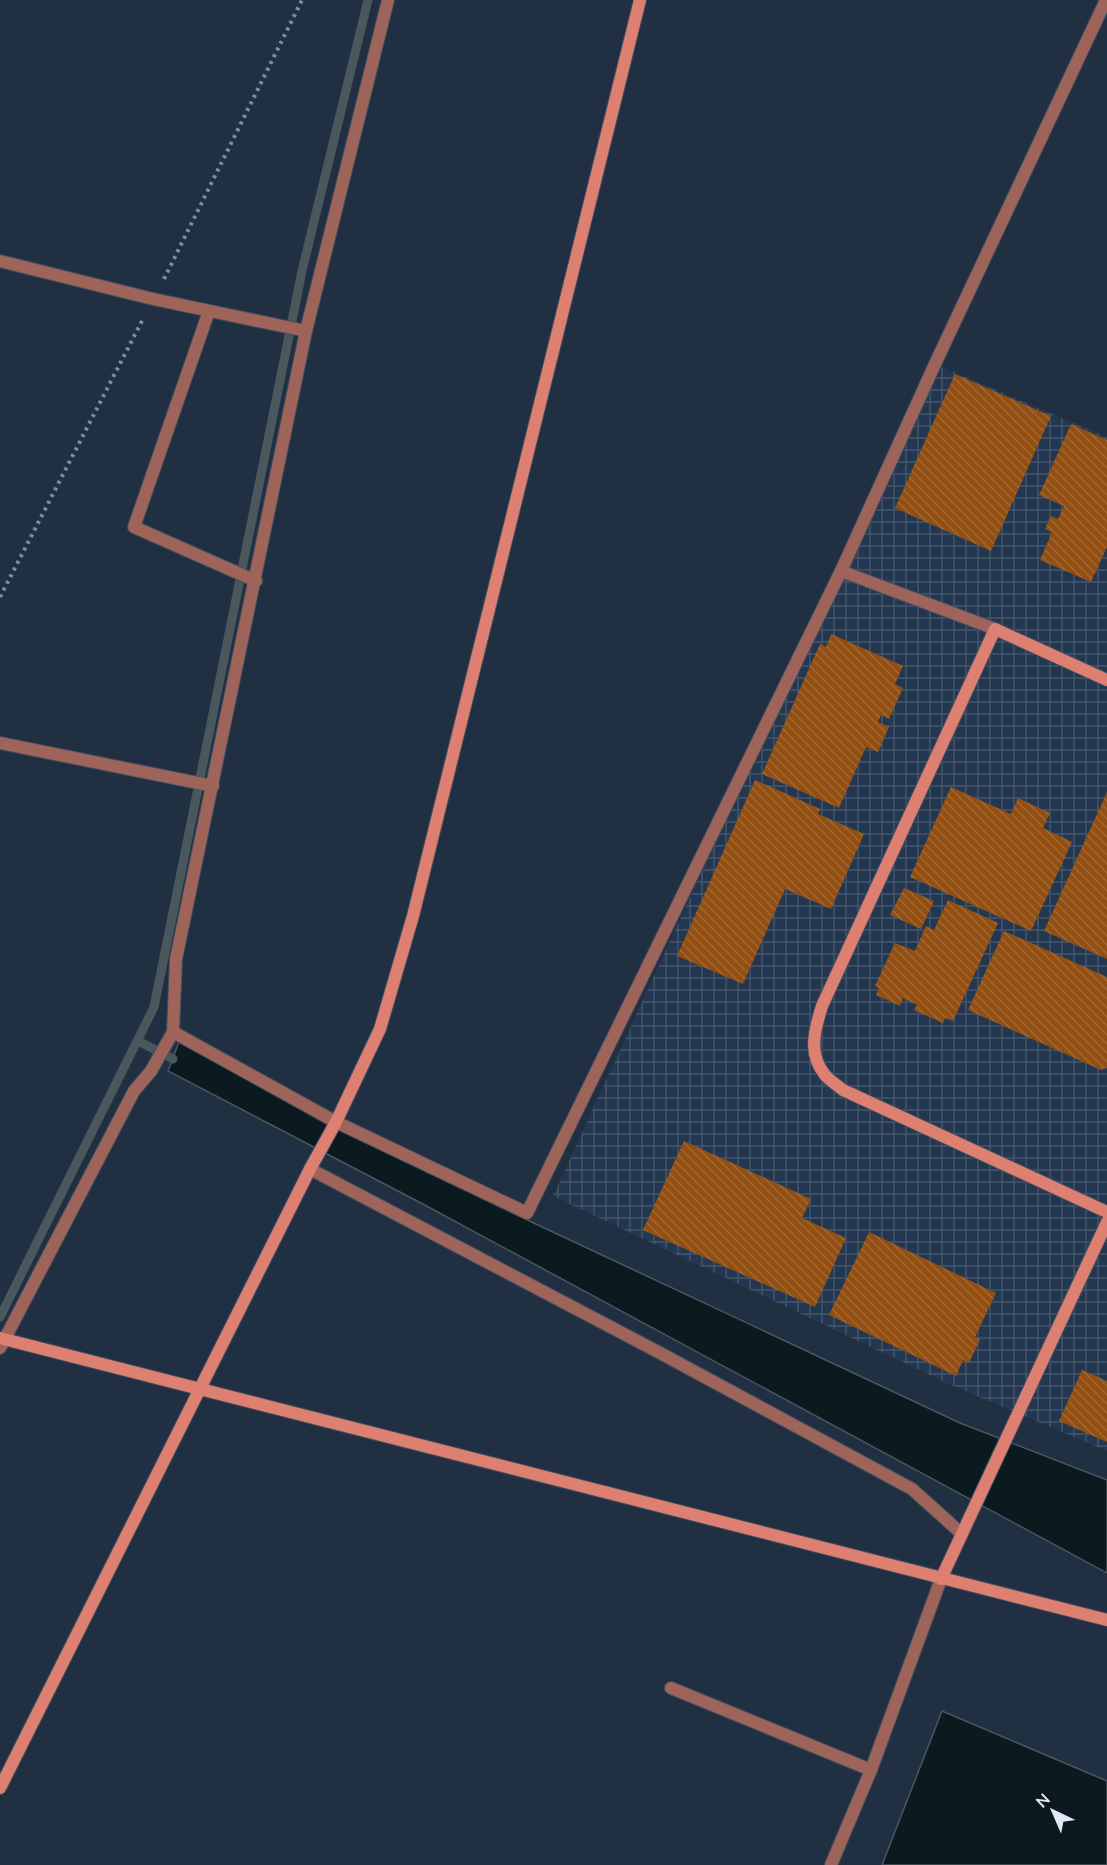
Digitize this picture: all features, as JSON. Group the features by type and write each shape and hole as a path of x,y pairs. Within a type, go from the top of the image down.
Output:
{"street":[{"path":"388,0 306,331 176,959 173,1032 151,1071 134,1091 2,1342 200,1389 1107,1620"},
{"path":"0,1788 336,1122 380,1029 413,916 640,0"},
{"path":"173,1032 336,1122 527,1213 842,571 940,353 1106,0"},
{"path":"0,261 209,311 306,331"},
{"path":"209,311 134,527 256,581"},
{"path":"842,571 995,629 1107,680"},
{"path":"995,629 822,1006 813,1038 815,1056 824,1074 843,1090 1107,1212"},
{"path":"0,743 213,786"},
{"path":"313,1165 912,1489 962,1534"},
{"path":"831,1865 871,1770 941,1579 1107,1222"},
{"path":"671,1688 871,1770"}],"shaded area":[{"path":"935,364 1107,437 1107,1451 949,1384 553,1196"},
{"path":"179,1042 349,1134 538,1225 960,1423 1107,1480 1107,1573 421,1203 168,1071"},
{"path":"942,1711 1107,1781 1107,1865 882,1865"}],"building":[{"path":"955,374 1051,416 991,551 895,508"},
{"path":"1071,424 1107,440 1107,547 1091,582 1040,560 1052,532 1045,529 1051,516 1058,519 1064,506 1039,495"},
{"path":"831,634 903,666 895,684 903,688 889,719 881,715 878,722 889,727 878,752 866,747 839,808 762,774 820,644 826,647"},
{"path":"755,780 820,809 818,814 864,834 831,909 785,889 743,984 677,956"},
{"path":"951,787 1011,814 1018,798 1050,813 1043,828 1072,842 1031,931 910,877"},
{"path":"1107,792 1107,959 1044,931"},
{"path":"904,888 934,901 921,929 890,915"},
{"path":"948,900 998,923 953,1021 945,1018 943,1023 914,1010 917,1005 903,998 900,1006 876,995 879,988 875,986 895,943 915,951 926,926 934,930"},
{"path":"1004,931 1107,977 1107,1068 1101,1070 968,1010"},
{"path":"684,1141 811,1199 802,1218 846,1238 815,1307 643,1230"},
{"path":"869,1232 996,1293 975,1337 980,1339 969,1363 963,1360 956,1376 829,1315"},
{"path":"1082,1370 1107,1381 1107,1442 1059,1421"}],"waterway":[{"path":"0,1317 154,1007 302,271 368,0"},
{"path":"138,1041 173,1059"}]}
